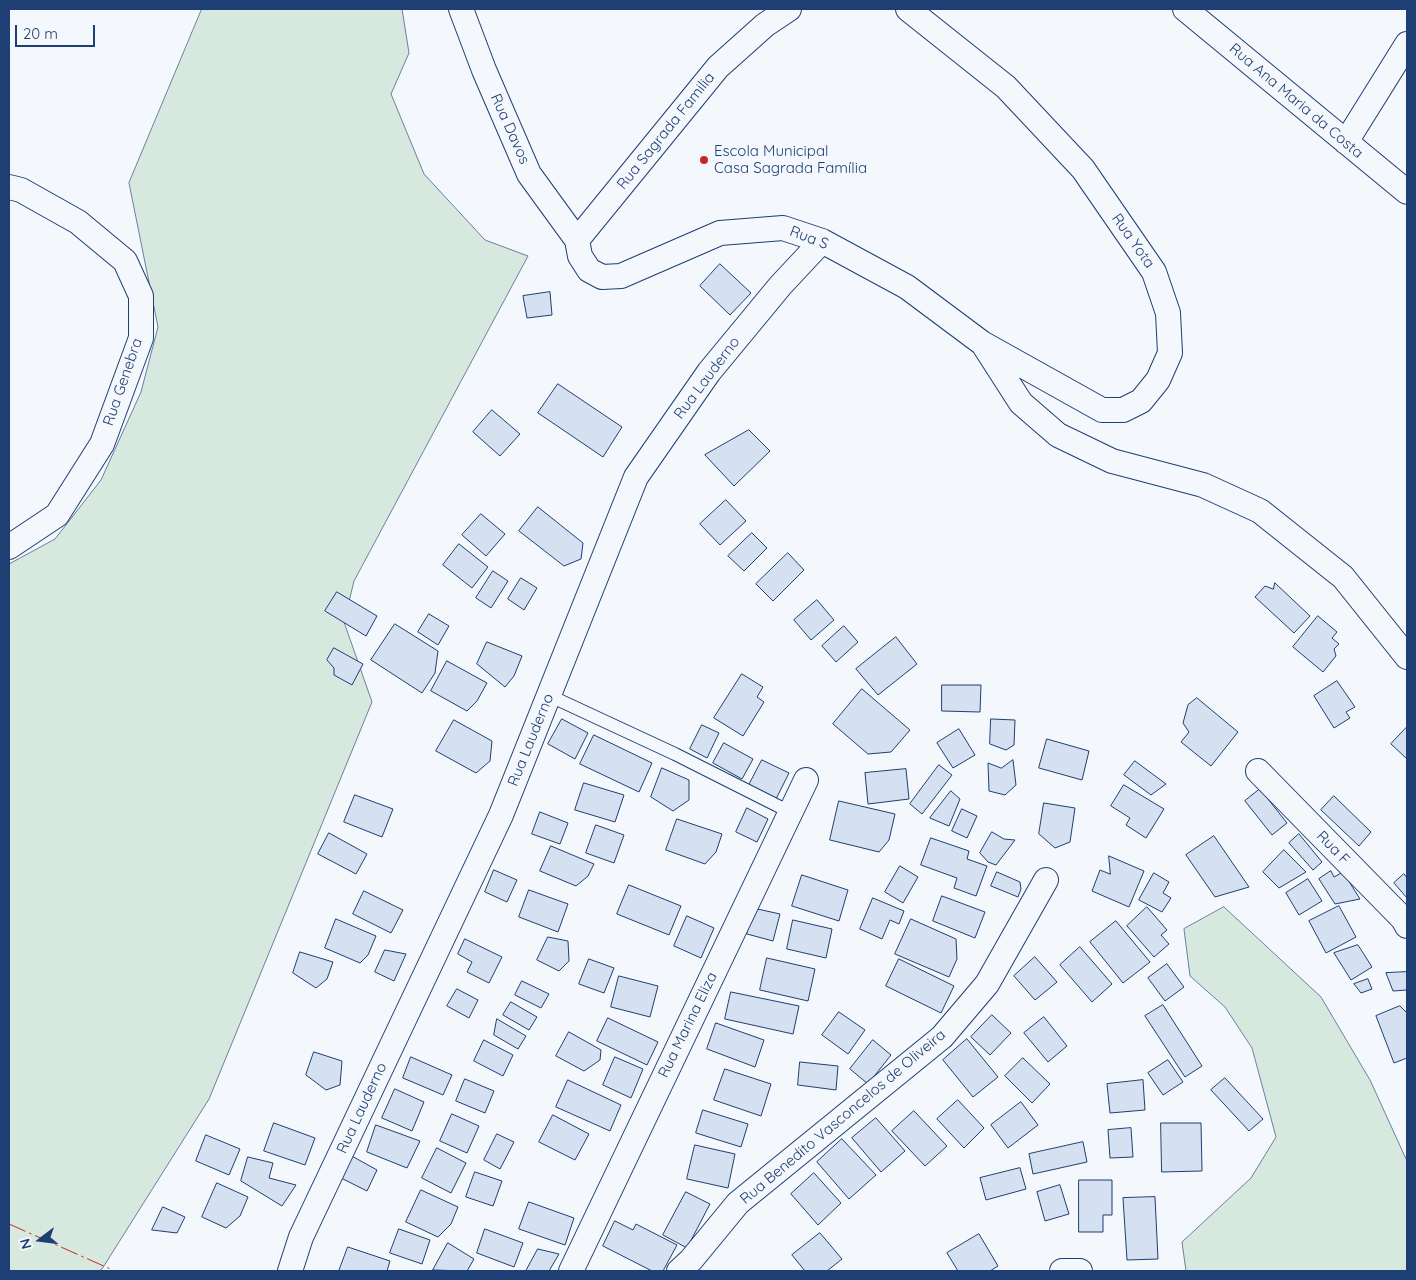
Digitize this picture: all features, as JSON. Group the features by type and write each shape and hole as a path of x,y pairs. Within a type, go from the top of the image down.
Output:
{"street":[{"name":"Rua Davos","path":"461,9 484,70 529,174 577,240"},
{"name":"Rua Sagrada Familia","path":"577,240 718,67 766,25 788,9"},
{"name":"Rua Yota","path":"908,9 1006,87 1084,169 1154,272 1168,313 1170,353 1158,380 1141,401 1123,410 1102,410 982,343"},
{"name":"Rua Ana Maria da Costa","path":"1185,9 1407,192"},
{"path":"1346,142 1407,44"},
{"name":"Rua Genebra","path":"9,187 21,190 78,222 125,261 141,296 141,338 102,444 57,515 9,547"},
{"name":"Rua S","path":"577,240 580,256 588,270 602,277 621,276 720,233 783,228 822,241 907,287 982,343"},
{"name":"Rua Lauderno","path":"290,1271 302,1237 501,815 636,477 709,372 780,286 822,241"},
{"path":"982,343 1021,403 1058,434 1112,461 1203,485 1260,511 1343,577 1407,657"},
{"name":"Rua F","path":"1258,771 1403,919 1407,926"},
{"name":"Rua Marina Eliza","path":"571,1271 806,780"},
{"name":"Rua Benedito Vasconcelos de Oliveira","path":"679,1271 691,1260 738,1203 942,1037 987,984 1046,880"},
{"path":"1062,1271 1080,1271"}],"lane":[{"path":"548,695 674,754 790,812"}],"shaded area":[{"path":"202,9 402,9 409,53 391,94 424,174 485,240 528,256 354,581 344,622 372,702 209,1099 102,1269 99,1271 9,1271 9,564 55,539 101,480 141,392 158,327 129,183"},
{"path":"1224,907 1321,997 1370,1080 1407,1161 1407,1271 1186,1271 1182,1242 1251,1178 1276,1137 1252,1048 1225,1007 1190,976 1184,929"}],"building":[{"path":"720,264 751,293 730,315 700,286"},
{"path":"550,292 552,315 527,318 523,296"},
{"path":"558,384 622,427 603,457 538,413"},
{"path":"492,410 520,434 500,456 473,432"},
{"path":"749,430 770,451 734,486 705,455"},
{"path":"726,500 746,521 720,545 700,524"},
{"path":"538,507 583,543 581,559 564,566 519,531"},
{"path":"481,514 505,534 486,556 462,535"},
{"path":"752,533 767,548 744,571 728,556"},
{"path":"459,544 488,567 472,588 443,565"},
{"path":"788,553 804,570 773,601 756,584"},
{"path":"493,571 508,581 491,608 476,598"},
{"path":"521,578 537,588 524,610 508,599"},
{"path":"1275,583 1310,616 1294,633 1255,597 1265,586 1273,589"},
{"path":"337,592 377,616 366,636 325,611"},
{"path":"817,600 834,620 811,640 794,620"},
{"path":"429,614 449,626 438,645 418,632"},
{"path":"1318,616 1337,632 1332,638 1339,644 1334,649 1336,656 1323,672 1293,647"},
{"path":"395,624 438,651 435,673 422,693 371,660"},
{"path":"844,626 858,642 836,662 822,646"},
{"path":"896,637 917,664 878,695 856,669"},
{"path":"487,642 522,656 514,676 505,687 477,664"},
{"path":"334,648 363,664 352,685 334,675 334,668 327,660"},
{"path":"447,661 487,683 477,701 467,711 431,691"},
{"path":"742,674 763,687 757,697 764,702 743,736 714,718"},
{"path":"1337,681 1355,707 1346,712 1350,718 1334,728 1314,696"},
{"path":"942,685 981,685 980,712 942,711"},
{"path":"862,689 910,730 891,752 868,754 833,724"},
{"path":"1197,698 1238,732 1211,766 1181,742 1189,732 1183,723 1188,705"},
{"path":"562,719 588,733 575,759 548,744"},
{"path":"991,719 1015,720 1014,745 1006,750 990,744"},
{"path":"454,720 492,741 490,761 476,773 436,751"},
{"path":"702,725 719,733 707,758 690,749"},
{"path":"1407,727 1407,759 1391,744"},
{"path":"959,729 975,755 953,768 937,743"},
{"path":"594,735 652,763 639,792 580,764"},
{"path":"1047,739 1089,751 1082,780 1039,768"},
{"path":"724,743 753,759 742,779 713,763"},
{"path":"762,760 789,773 776,799 749,785"},
{"path":"1013,760 1016,785 1005,795 989,791 988,763 1001,768"},
{"path":"1135,761 1166,784 1151,795 1124,775"},
{"path":"939,765 952,775 922,814 910,804"},
{"path":"662,768 689,780 689,800 673,811 651,797"},
{"path":"906,769 909,799 868,804 865,773"},
{"path":"584,783 624,795 615,822 575,810"},
{"path":"1124,785 1164,809 1146,838 1126,825 1130,818 1111,806"},
{"path":"1260,789 1287,823 1272,835 1245,801"},
{"path":"951,791 960,799 949,826 930,818"},
{"path":"355,795 393,809 382,837 344,822"},
{"path":"1334,796 1371,832 1359,846 1321,810"},
{"path":"839,801 895,814 889,840 879,852 830,840"},
{"path":"1044,803 1075,808 1070,842 1055,848 1039,834"},
{"path":"747,808 768,819 757,842 736,832"},
{"path":"962,809 977,816 967,838 952,831"},
{"path":"540,812 568,823 560,844 532,834"},
{"path":"677,819 722,834 716,852 705,864 666,850"},
{"path":"596,825 624,835 614,863 586,853"},
{"path":"992,832 1004,839 1015,840 996,865 988,862 980,853"},
{"path":"329,833 367,854 356,874 318,854"},
{"path":"1299,834 1322,862 1313,870 1289,843"},
{"path":"1214,836 1249,887 1215,897 1186,855"},
{"path":"931,838 969,851 967,859 987,866 976,896 954,888 957,878 921,865"},
{"path":"551,846 594,864 588,876 576,886 540,871"},
{"path":"1284,850 1306,872 1279,888 1263,872"},
{"path":"1109,856 1144,871 1129,907 1092,891 1100,870 1110,874"},
{"path":"900,866 918,877 903,903 885,892"},
{"path":"494,870 517,880 507,902 485,892"},
{"path":"1331,871 1334,877 1343,872 1360,899 1335,904 1319,879"},
{"path":"997,872 1020,882 1021,889 1018,897 991,886"},
{"path":"1154,873 1169,882 1163,893 1171,898 1162,912 1139,900"},
{"path":"1404,874 1407,878 1407,898 1394,883"},
{"path":"802,875 848,890 839,921 792,906"},
{"path":"1308,879 1322,901 1299,915 1286,893"},
{"path":"629,885 681,906 669,935 617,914"},
{"path":"529,890 568,904 558,932 519,917"},
{"path":"364,891 403,910 391,933 353,914"},
{"path":"942,896 985,912 975,938 933,921"},
{"path":"873,898 904,911 899,924 890,920 882,939 860,929"},
{"path":"1339,906 1356,937 1326,953 1309,921"},
{"path":"1147,907 1167,930 1161,935 1169,944 1154,957 1127,926"},
{"path":"753,908 780,914 773,941 747,934"},
{"path":"687,916 714,928 701,958 674,946"},
{"path":"336,919 376,936 368,955 360,963 325,948"},
{"path":"911,919 956,939 957,959 949,977 895,954"},
{"path":"793,920 832,929 826,958 787,949"},
{"path":"1116,921 1150,962 1123,983 1090,942"},
{"path":"548,937 568,941 569,961 559,971 537,960"},
{"path":"465,939 502,957 489,983 467,972 472,962 458,954"},
{"path":"1358,945 1372,967 1351,980 1334,953"},
{"path":"1080,947 1112,984 1092,1002 1060,965"},
{"path":"385,950 406,954 394,981 375,972"},
{"path":"300,952 333,962 327,979 316,988 293,973"},
{"path":"1035,957 1057,982 1035,1000 1014,976"},
{"path":"767,958 815,969 808,1001 760,990"},
{"path":"589,959 614,968 604,993 579,984"},
{"path":"899,959 954,986 941,1013 886,986"},
{"path":"1167,964 1184,987 1165,1001 1148,978"},
{"path":"1407,972 1407,990 1393,991 1386,973"},
{"path":"619,976 658,986 650,1017 611,1007"},
{"path":"1368,979 1372,989 1361,993 1354,984"},
{"path":"522,981 549,994 541,1008 515,995"},
{"path":"457,989 478,1000 469,1018 447,1006"},
{"path":"731,992 799,1006 793,1034 725,1019"},
{"path":"511,1002 537,1017 529,1030 503,1015"},
{"path":"1163,1005 1202,1066 1185,1077 1145,1016"},
{"path":"1400,1006 1407,1013 1407,1058 1394,1063 1376,1016"},
{"path":"839,1012 865,1030 848,1054 822,1035"},
{"path":"992,1015 1011,1033 990,1055 971,1037"},
{"path":"1044,1017 1067,1046 1048,1062 1024,1033"},
{"path":"608,1018 658,1042 647,1065 597,1041"},
{"path":"497,1019 526,1036 518,1049 494,1035"},
{"path":"716,1023 764,1040 755,1067 707,1049"},
{"path":"569,1032 601,1050 600,1060 584,1071 556,1056"},
{"path":"967,1039 998,1077 973,1097 943,1060"},
{"path":"484,1040 513,1055 503,1076 474,1061"},
{"path":"873,1040 891,1055 868,1084 850,1069"},
{"path":"314,1052 342,1061 340,1085 326,1090 306,1075"},
{"path":"411,1057 452,1075 443,1095 403,1078"},
{"path":"615,1057 643,1069 631,1098 603,1085"},
{"path":"1023,1058 1050,1084 1032,1103 1005,1076"},
{"path":"1168,1060 1183,1082 1163,1095 1148,1073"},
{"path":"800,1062 838,1066 836,1090 798,1085"},
{"path":"725,1069 771,1084 761,1116 714,1100"},
{"path":"1225,1078 1263,1119 1249,1131 1211,1090"},
{"path":"465,1079 494,1091 485,1113 456,1101"},
{"path":"568,1080 621,1105 610,1131 556,1107"},
{"path":"1143,1080 1145,1110 1110,1113 1107,1084"},
{"path":"395,1089 424,1102 412,1131 382,1118"},
{"path":"958,1100 984,1128 964,1148 937,1119"},
{"path":"1021,1102 1038,1125 1008,1148 991,1125"},
{"path":"703,1110 748,1124 741,1147 696,1133"},
{"path":"914,1111 947,1146 925,1166 892,1131"},
{"path":"452,1114 479,1126 467,1153 440,1141"},
{"path":"553,1115 589,1134 575,1160 539,1142"},
{"path":"876,1118 905,1151 881,1172 852,1138"},
{"path":"274,1123 315,1138 305,1165 264,1151"},
{"path":"1161,1123 1201,1123 1202,1171 1162,1172"},
{"path":"376,1125 420,1141 407,1168 367,1152"},
{"path":"1131,1128 1133,1157 1110,1158 1108,1130"},
{"path":"497,1134 514,1142 500,1169 484,1160"},
{"path":"206,1135 240,1149 229,1175 196,1161"},
{"path":"842,1139 876,1175 849,1199 817,1162"},
{"path":"1083,1142 1087,1162 1033,1174 1029,1154"},
{"path":"695,1145 735,1154 728,1188 687,1179"},
{"path":"437,1148 466,1163 451,1193 422,1178"},
{"path":"350,1155 377,1170 367,1191 339,1177"},
{"path":"248,1157 273,1163 269,1178 296,1185 282,1206 241,1181"},
{"path":"1020,1168 1026,1189 986,1200 980,1178"},
{"path":"475,1172 502,1181 493,1206 466,1197"},
{"path":"814,1173 841,1203 818,1225 791,1194"},
{"path":"1079,1180 1112,1180 1112,1215 1103,1215 1103,1232 1079,1232"},
{"path":"217,1183 248,1197 240,1216 226,1228 202,1217"},
{"path":"1060,1185 1069,1214 1045,1221 1037,1192"},
{"path":"421,1190 458,1207 451,1224 438,1237 406,1222"},
{"path":"686,1192 710,1204 687,1248 663,1235"},
{"path":"1155,1197 1158,1259 1127,1260 1123,1198"},
{"path":"529,1202 574,1218 565,1245 519,1229"},
{"path":"163,1207 185,1217 177,1233 152,1230"},
{"path":"615,1221 633,1230 636,1224 677,1245 663,1271 652,1271 603,1246"},
{"path":"399,1229 430,1240 422,1264 390,1253"},
{"path":"485,1229 523,1243 514,1267 477,1253"},
{"path":"820,1233 842,1259 827,1271 805,1271 792,1255"},
{"path":"979,1234 998,1266 990,1271 958,1271 947,1253"},
{"path":"448,1243 474,1259 467,1271 433,1270"},
{"path":"348,1247 390,1261 387,1271 339,1271"},
{"path":"538,1249 559,1254 549,1271 526,1271"}],"power":[{"path":"9,1224 115,1271"}],"place":[{"name":"Escola Municipal Casa Sagrada Família","path":"704,160"}]}
